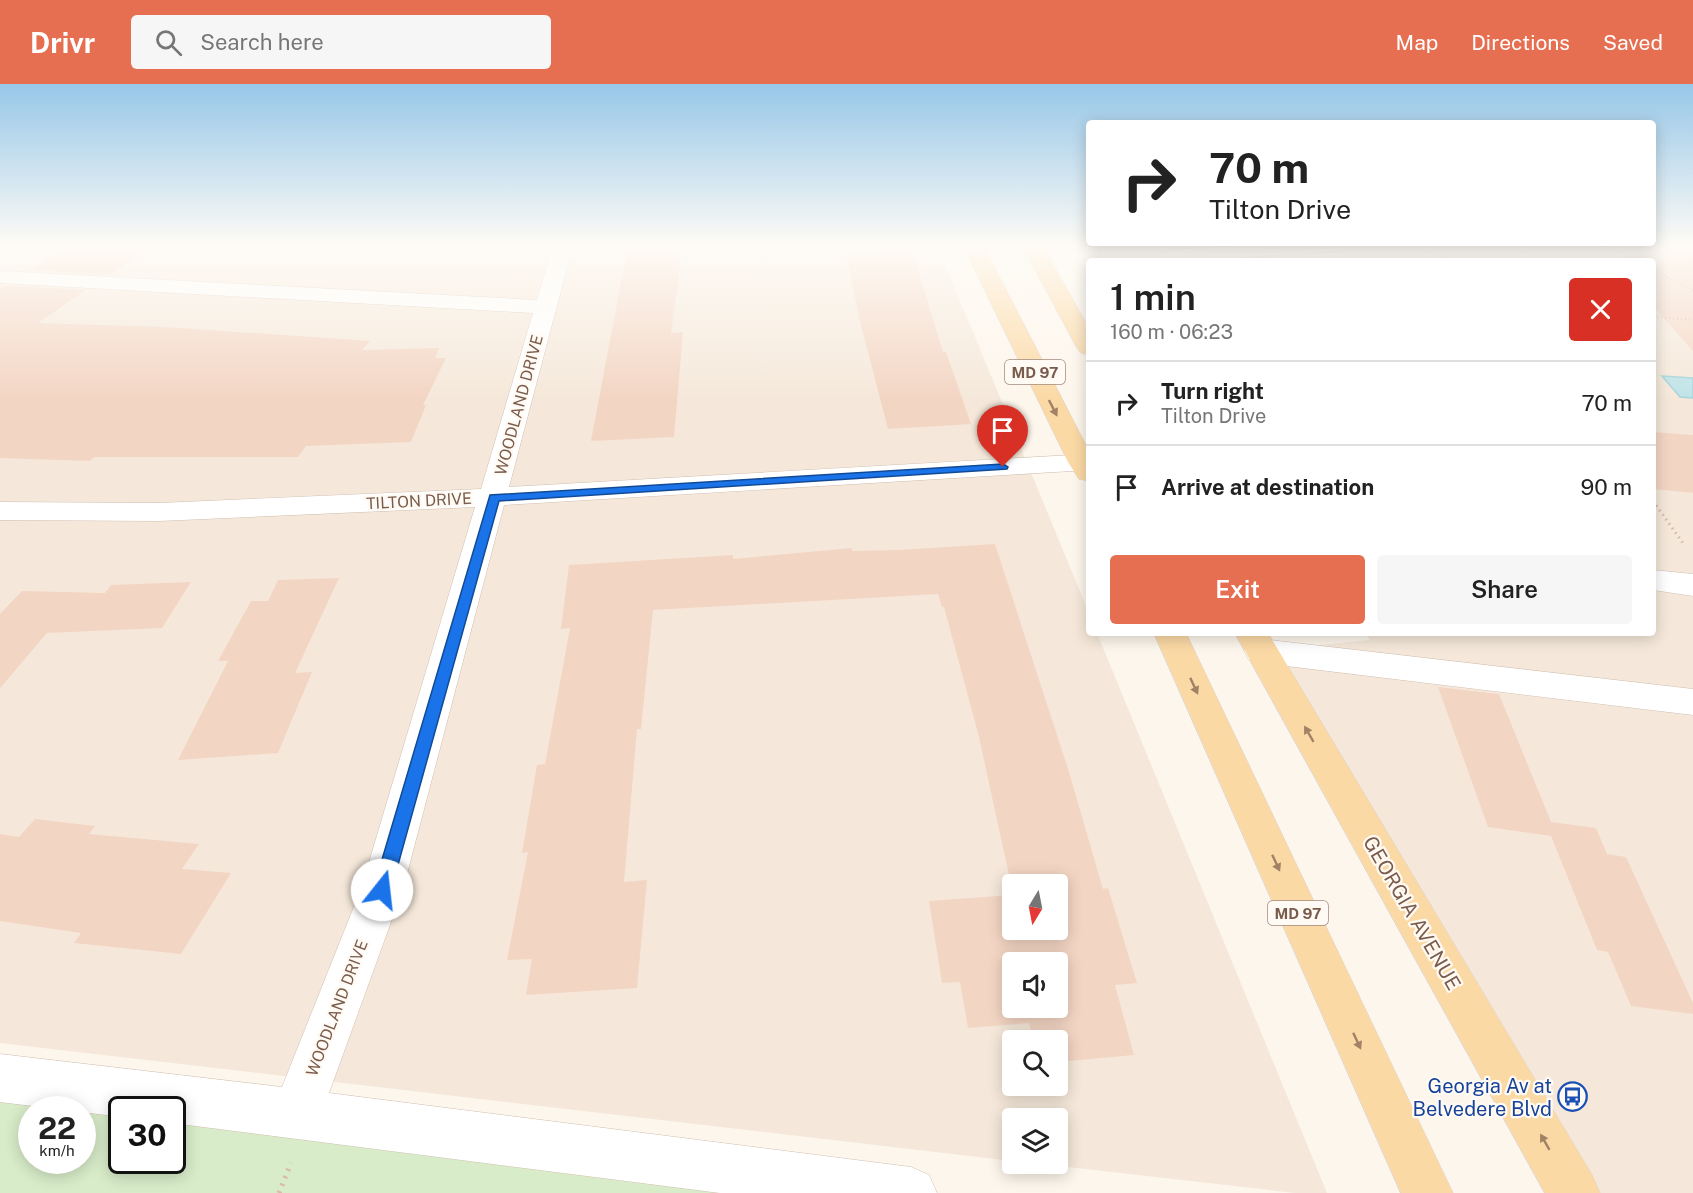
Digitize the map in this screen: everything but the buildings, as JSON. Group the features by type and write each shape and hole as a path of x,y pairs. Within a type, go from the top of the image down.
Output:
{"main road":[{"name":"MD 97","path":"999,297 1086,466"},
{"path":"1061,297 1086,343"},
{"name":"MD 97","path":"1171,636 1427,1193"},
{"name":"GEORGIA AVENUE","path":"1256,642 1574,1193"}],"street":[{"path":"359,297 545,307"},
{"name":"WOODLAND DRIVE","path":"297,1112 382,890 494,497 548,297"},
{"name":"TILTON DRIVE","path":"0,511 159,512 1086,466"},
{"path":"1656,580 1693,585"},
{"path":"1256,642 1693,702"},
{"path":"0,1078 297,1112 911,1193"}],"path":[{"path":"1656,317 1693,320"},
{"path":"1656,505 1683,543"},
{"path":"279,1193 292,1161"}],"shaded area":[{"path":"0,297 958,297 1086,606 1086,636 1098,636 1327,1193 1295,1193 1068,1167 1068,1108 1002,1108 1002,1160 0,1043"},
{"path":"1656,297 1693,297 1693,1193 1574,1193 1261,651 1370,640 1367,636 1656,636"}],"green space":[{"path":"0,1078 143,1096 108,1096 108,1174 186,1174 186,1101 912,1193 0,1193"}],"water":[{"path":"1662,376 1693,378 1693,398 1680,397"}],"place":[{"name":"Georgia Av at Belvedere Blvd","path":"1573,1097"}],"route":[{"path":"382,890 494,497 1003,467"}]}
